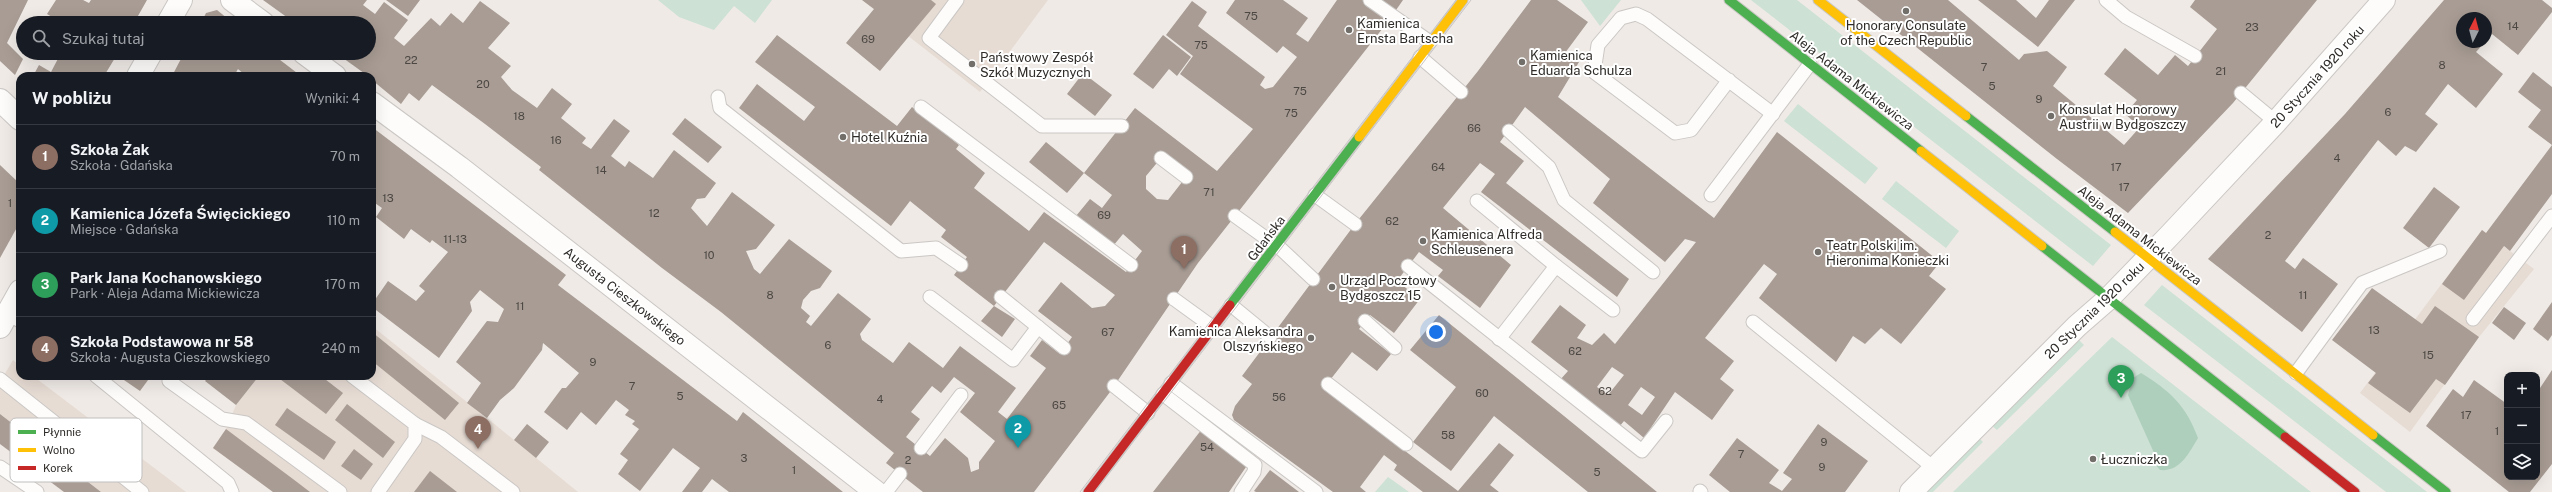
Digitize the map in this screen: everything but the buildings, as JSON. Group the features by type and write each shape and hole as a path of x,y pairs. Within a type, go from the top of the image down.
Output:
{"street":[{"path":"172,16 181,0"},
{"path":"232,0 254,16"},
{"name":"Aleja Adama Mickiewicza","path":"1729,0 2355,492"},
{"name":"Aleja Adama Mickiewicza","path":"1818,0 2148,257 2446,492"},
{"name":"20 Stycznia 1920 roku","path":"1911,492 2077,326 2108,299 2276,122 2384,0"},
{"name":"Gdańska","path":"1088,492 1420,57 1461,1"},
{"path":"140,72 147,60"},
{"path":"313,60 330,72"},
{"path":"0,100 16,115"},
{"name":"Augusta Cieszkowskiego","path":"376,106 459,167 876,492"},
{"path":"9,321 16,302"}],"lane":[{"path":"957,0 928,38 1042,126 1122,126"},
{"path":"1370,0 1430,42"},
{"path":"2106,0 2126,16 2195,56"},
{"path":"1729,80 1692,130 1675,133 1594,72 1598,45 1621,18 1636,14 1647,19 1729,80 1773,114"},
{"path":"1420,57 1461,92"},
{"path":"1712,195 1810,64"},
{"path":"2241,93 2276,122"},
{"path":"718,97 720,108 900,251 936,248 961,265"},
{"path":"921,106 1131,266"},
{"path":"1509,131 1549,167 1564,200 1652,272"},
{"path":"1161,158 1186,177"},
{"path":"1315,195 1355,224"},
{"path":"1477,201 1556,266 1613,310"},
{"path":"1235,216 1276,246 1313,279"},
{"path":"2472,319 2552,216"},
{"path":"2296,373 2362,283 2440,251"},
{"path":"1408,266 1642,451 1666,421"},
{"path":"1499,339 1556,266"},
{"path":"930,297 1013,360 1038,326"},
{"path":"1001,297 1064,348"},
{"path":"1174,298 1214,328"},
{"path":"1231,305 1270,337"},
{"path":"1365,321 1395,348"},
{"path":"1753,322 1934,468"},
{"path":"0,379 49,418"},
{"path":"101,380 228,484 232,492"},
{"path":"169,380 222,419 246,423 340,492"},
{"path":"357,380 415,424 441,437 512,492"},
{"path":"1171,383 1316,492"},
{"path":"1328,384 1406,444"},
{"path":"1114,386 1148,413"},
{"path":"1163,394 1255,465 1254,472 1241,492"},
{"path":"921,448 961,395"},
{"path":"378,492 415,439 415,424"},
{"path":"0,467 10,474"},
{"path":"886,492 900,474"},
{"path":"22,482 37,492"},
{"path":"129,482 142,492"}],"shaded area":[{"name":"Państwowy Zespół Szkół Muzycznych","path":"862,0 1048,0 980,92"},
{"path":"2482,230 2534,269 2479,337 2410,432 2360,393"},
{"path":"376,329 578,492 273,492 213,448 226,429 236,405 256,380 376,380"},
{"path":"13,360 16,363 16,380 38,380 88,418 10,418 10,422 0,414 0,382"},
{"path":"142,459 186,492 101,492 88,482 142,482"}],"green space":[{"path":"658,0 772,0 755,23 734,6 714,30 679,17"},
{"path":"1581,0 1621,0 1600,26"},
{"path":"1751,0 1797,0 2111,245 2093,266"},
{"path":"1798,104 1878,168 1865,184 1784,121"},
{"path":"1896,181 1959,231 1946,248 1882,199"},
{"path":"2162,285 2427,492 2386,492 2144,305"},
{"path":"2112,337 2311,492 1953,492"},
{"path":"2079,340 2084,345 1997,430 1991,425"},
{"path":"2141,373 2160,386 2176,400 2188,416 2198,438 2183,460 2178,465 2167,470 2160,470 2154,463 2155,455 2128,395 2133,378"},
{"path":"1979,438 1983,442 1933,492 1924,492"},
{"path":"1388,477 1409,492 1375,492"}],"tram line":[{"path":"1080,492 1456,0"},
{"path":"1095,492 1471,0"}],"traffic: fast":[{"path":"1729,0 1921,151"},
{"path":"1966,116 2115,232"},
{"path":"1230,305 1359,137"},
{"path":"2042,246 2285,437"},
{"path":"2373,435 2446,492"}],"traffic: slow":[{"path":"1359,137 1463,0"},
{"path":"1818,0 1966,116"},
{"path":"1921,151 2042,246"},
{"path":"2115,232 2373,435"}],"traffic: jam":[{"path":"1088,492 1230,305"},
{"path":"2285,437 2355,492"}],"place":[{"name":"Honorary Consulate of the Czech Republic","path":"1906,11"},
{"name":"Kamienica Ernsta Bartscha","path":"1349,30"},
{"name":"Kamienica Eduarda Schulza","path":"1522,62"},
{"name":"Państwowy Zespół Szkół Muzycznych","path":"972,64"},
{"name":"Konsulat Honorowy Austrii w Bydgoszczy","path":"2051,116"},
{"name":"Hotel Kuźnia","path":"843,137"},
{"name":"Kamienica Alfreda Schleusenera","path":"1423,241"},
{"name":"Teatr Polski im. Hieronima Konieczki","path":"1818,252"},
{"name":"Szkoła Żak","path":"1184,269"},
{"name":"Urząd Pocztowy Bydgoszcz 15","path":"1332,287"},
{"name":"Kamienica Aleksandra Olszyńskiego","path":"1311,338"},
{"name":"Park Jana Kochanowskiego","path":"2121,398"},
{"name":"Kamienica Józefa Święcickiego","path":"1018,448"},
{"name":"Szkoła Podstawowa nr 58","path":"478,449"},
{"name":"Łuczniczka","path":"2093,459"}]}
